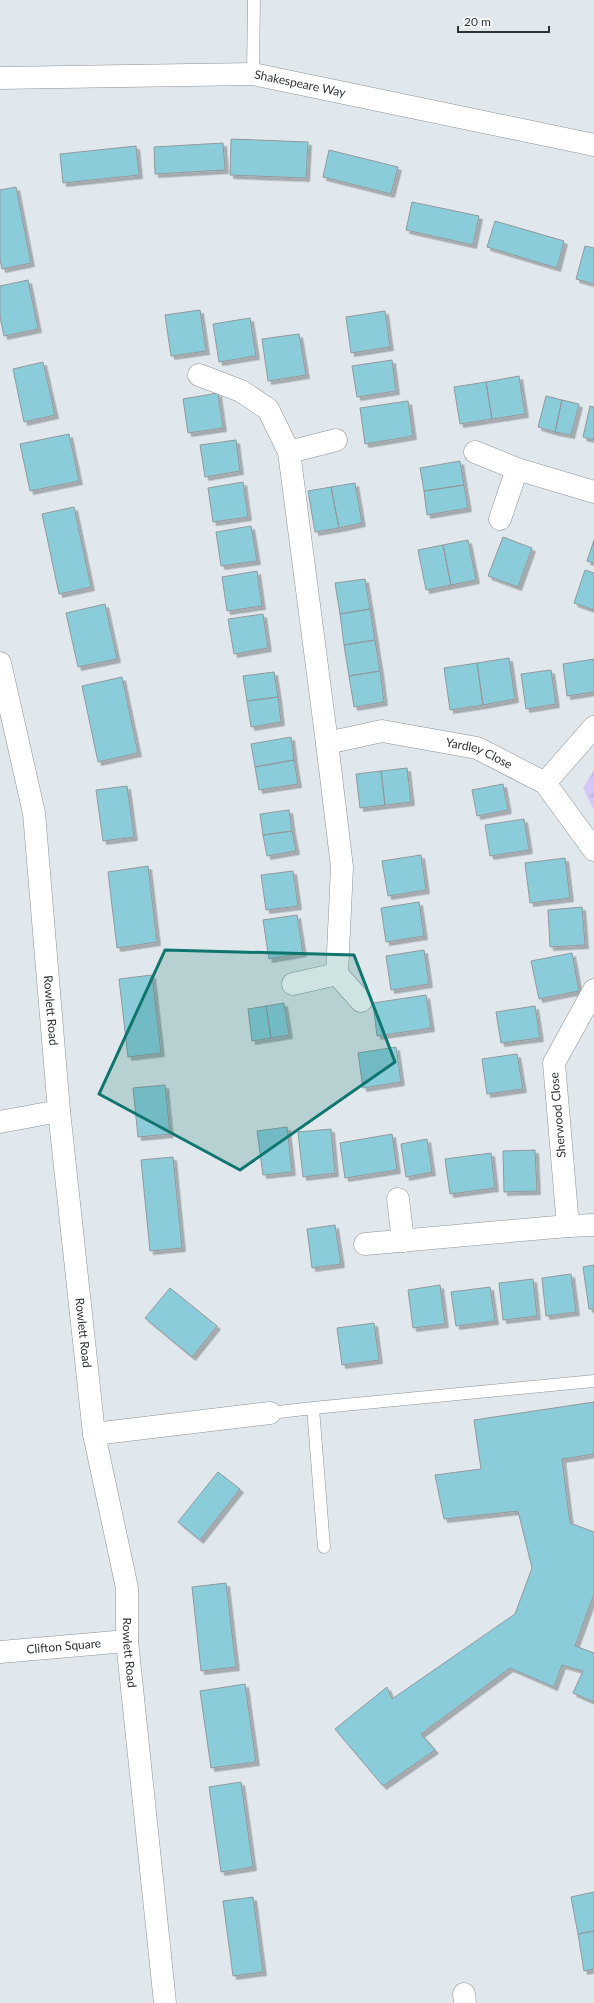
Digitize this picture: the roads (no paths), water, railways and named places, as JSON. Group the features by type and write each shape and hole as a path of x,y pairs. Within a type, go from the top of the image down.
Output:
{"street":[{"name":"Shakespeare Way","path":"0,78 253,74 594,145"},
{"path":"199,375 241,391 268,409 289,452 342,867 337,974 361,1001"},
{"path":"289,452 336,440"},
{"path":"475,452 517,469 594,492"},
{"path":"500,519 517,469"},
{"name":"Rowlett Road","path":"0,664 34,813 59,1111 94,1434 128,1588 127,1641 164,2003"},
{"path":"545,783 594,727"},
{"name":"Yardley Close","path":"327,743 382,731 477,748 545,783 594,850"},
{"path":"293,984 337,974"},
{"name":"Sherwood Close","path":"568,1226 554,1063 594,990"},
{"path":"0,1122 59,1111"},
{"path":"398,1200 403,1241"},
{"path":"365,1244 594,1225"},
{"path":"94,1434 270,1413"},
{"name":"Clifton Square","path":"0,1652 127,1641"}],"lane":[{"path":"253,74 254,0"},
{"path":"270,1413 594,1382"},
{"path":"313,1408 324,1547"}]}
